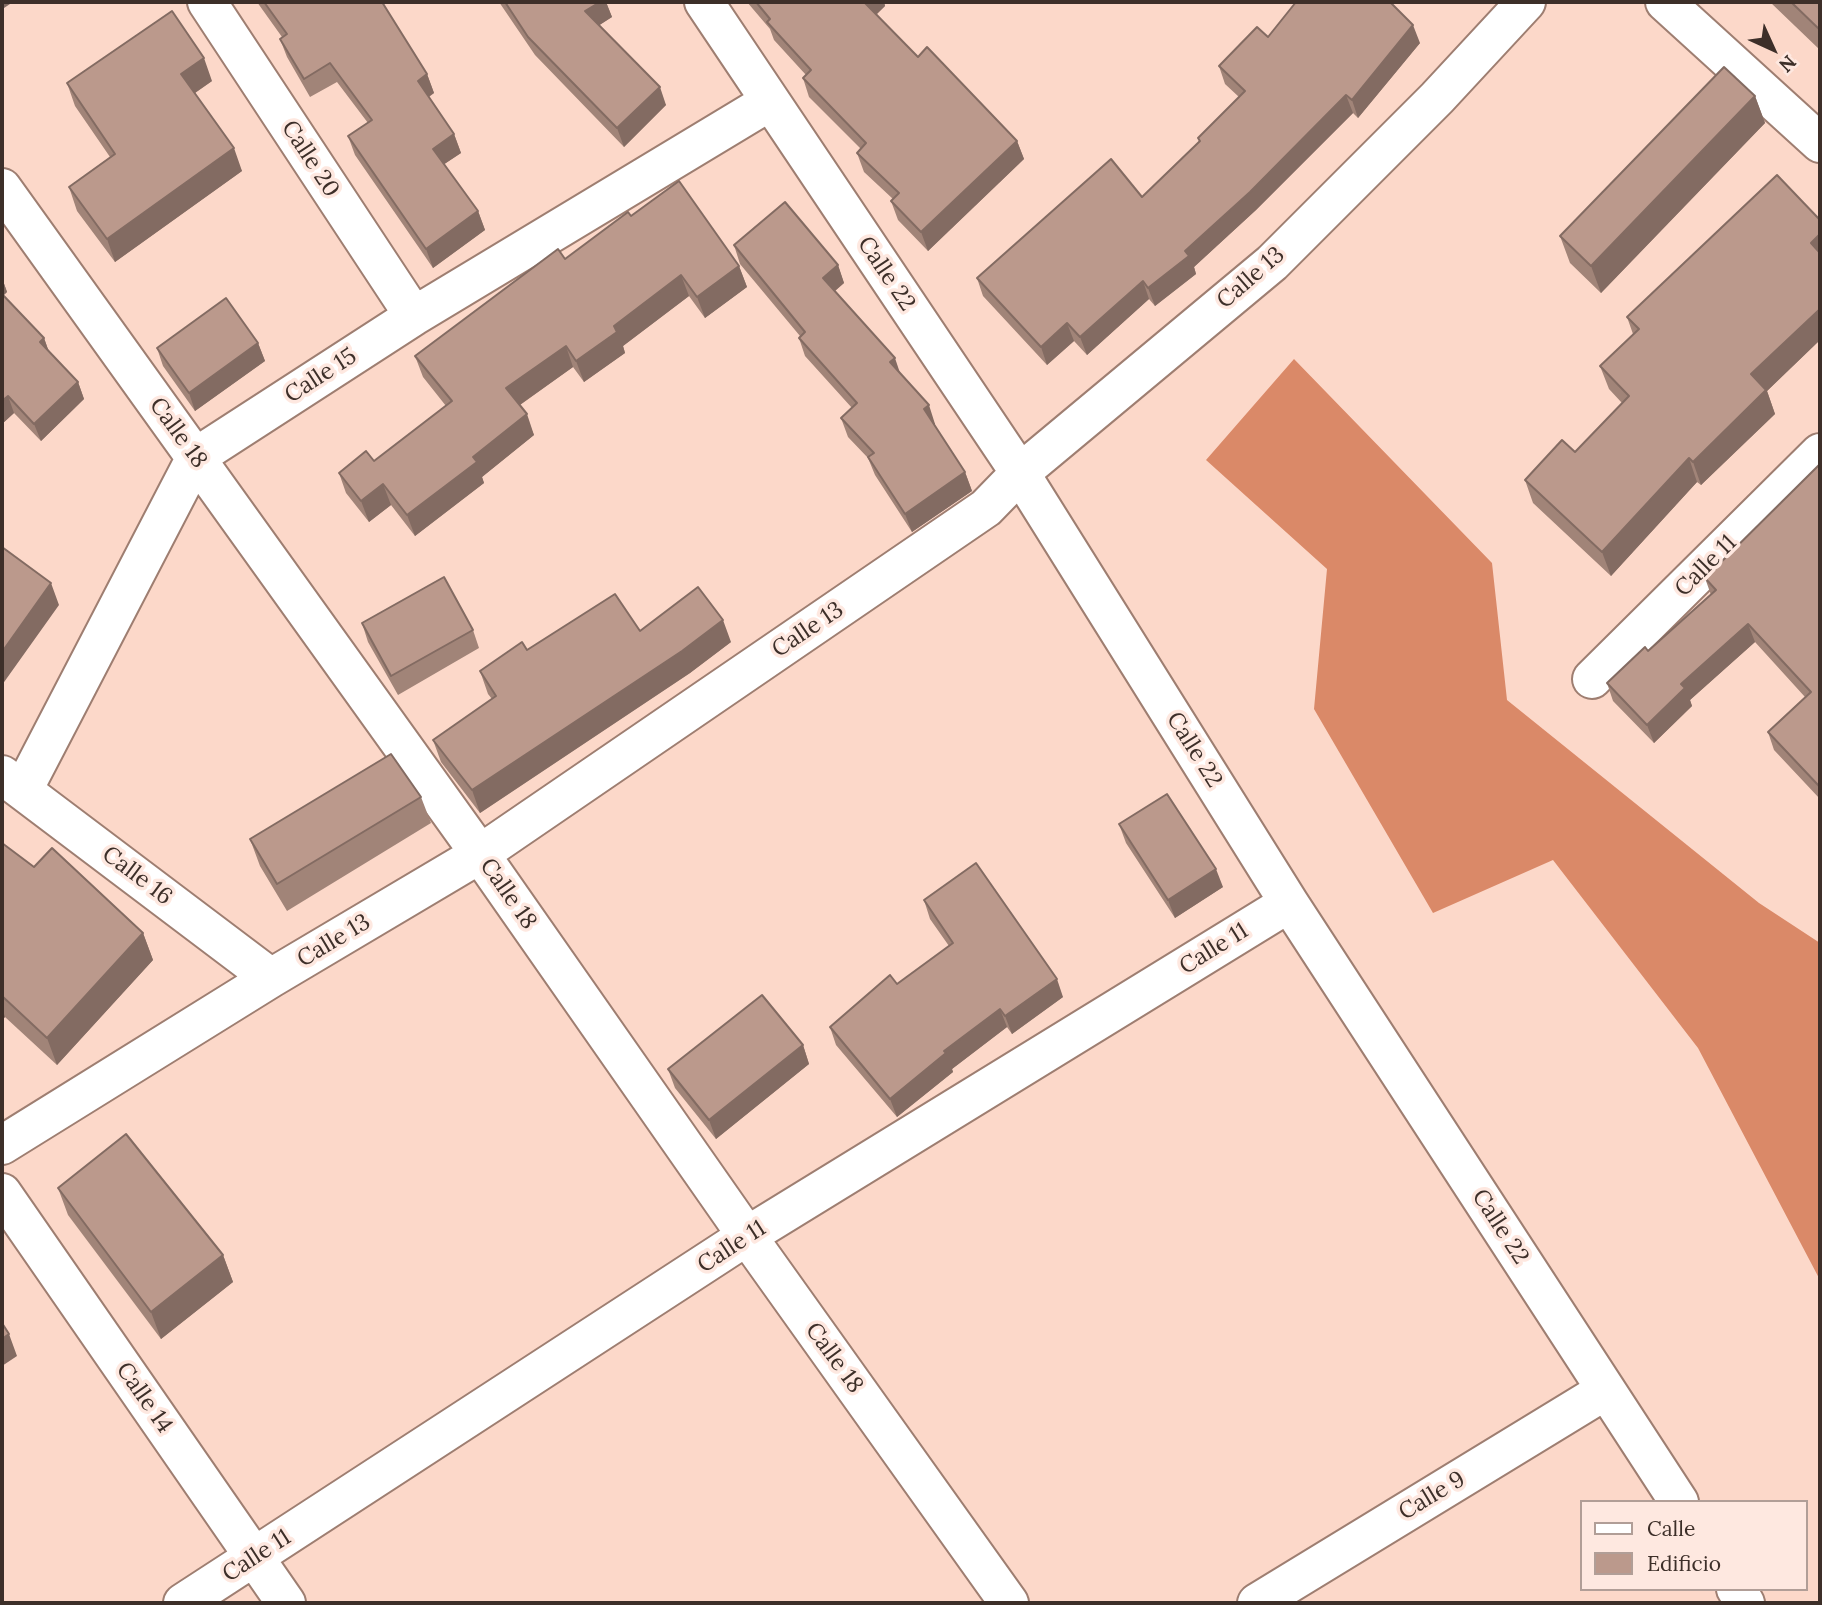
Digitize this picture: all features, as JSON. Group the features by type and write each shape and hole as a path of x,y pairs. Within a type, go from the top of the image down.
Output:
{"street":[{"name":"Calle 20","path":"207,2 414,316"},
{"name":"Calle 22","path":"704,2 1020,473 1289,903 1678,1500"},
{"name":"Calle 13","path":"2,1145 271,978 480,854 986,508 1020,473 1272,263 1437,98 1526,2"},
{"path":"1665,2 1820,143"},
{"name":"Calle 15","path":"12,783 196,457 414,316 769,102"},
{"name":"Calle 18","path":"2,188 480,854 747,1237 1009,1603"},
{"name":"Calle 11","path":"1592,679 1820,453"},
{"name":"Calle 16","path":"12,783 271,978"},
{"name":"Calle 11","path":"183,1603 747,1237 1289,903"},
{"name":"Calle 14","path":"2,1193 286,1603"},
{"name":"Calle 9","path":"1257,1603 1606,1390"}],"shaded area":[{"path":"1294,359 1492,563 1507,700 1759,903 1820,943 1820,1280 1698,1048 1553,860 1433,913 1314,709 1327,569 1206,460"}],"building":[{"path":"264,2 382,2 427,74 418,81 454,134 433,149 478,211 426,249 348,136 372,120 330,63 304,79 280,39 287,34"},
{"path":"505,2 600,2 585,11 660,87 617,128 528,37"},
{"path":"756,2 864,2 918,57 927,47 1017,141 921,232 891,201 899,193 857,153 866,143 803,78 811,70 767,22 770,19"},
{"path":"1296,2 1390,2 1413,25 1352,100 1346,95 1250,192 1185,251 1189,256 1148,288 1143,281 1080,337 1067,323 1041,347 977,278 1111,159 1142,197 1200,141 1198,138 1245,91 1219,66 1257,27 1268,37"},
{"path":"1791,2 1820,2 1820,28 1819,29"},
{"path":"172,11 204,58 181,74 234,148 107,239 69,187 115,154 67,83"},
{"path":"1724,67 1755,96 1591,266 1560,236"},
{"path":"1777,175 1820,220 1820,234 1811,243 1820,253 1820,309 1751,374 1766,390 1693,462 1689,458 1602,552 1525,480 1562,440 1575,452 1629,396 1600,366 1639,329 1627,317"},
{"path":"679,181 739,266 697,297 681,275 614,326 617,332 576,361 566,346 506,388 527,414 473,457 477,462 407,515 383,484 361,501 339,473 366,451 374,461 452,401 415,356 558,249 565,259 628,212 631,216"},
{"path":"785,202 838,265 823,278 895,358 890,362 929,405 924,409 965,472 905,514 868,457 874,453 841,418 857,403 799,338 805,332 734,245"},
{"path":"2,294 44,338 40,342 78,382 34,424 8,396 2,401"},
{"path":"226,298 258,343 189,393 157,348"},
{"path":"1820,464 1819,786 1768,732 1811,692 1748,624 1681,684 1685,688 1647,725 1607,683 1645,647 1648,651 1716,590 1705,578"},
{"path":"2,547 51,583 2,652"},
{"path":"444,577 473,630 391,676 362,623"},
{"path":"698,587 723,620 682,651 472,790 433,740 496,696 480,671 522,642 527,650 615,594 640,631"},
{"path":"391,754 421,797 277,884 250,839"},
{"path":"1167,794 1216,869 1168,900 1119,824"},
{"path":"2,843 34,867 52,848 143,933 47,1038 2,996"},
{"path":"976,863 1057,979 1005,1016 1000,1009 944,1051 946,1053 890,1099 830,1027 890,975 897,984 953,943 924,900"},
{"path":"762,995 803,1045 709,1120 668,1069"},
{"path":"126,1134 223,1255 151,1312 58,1188"},
{"path":"2,1323 9,1334 2,1339"}]}
